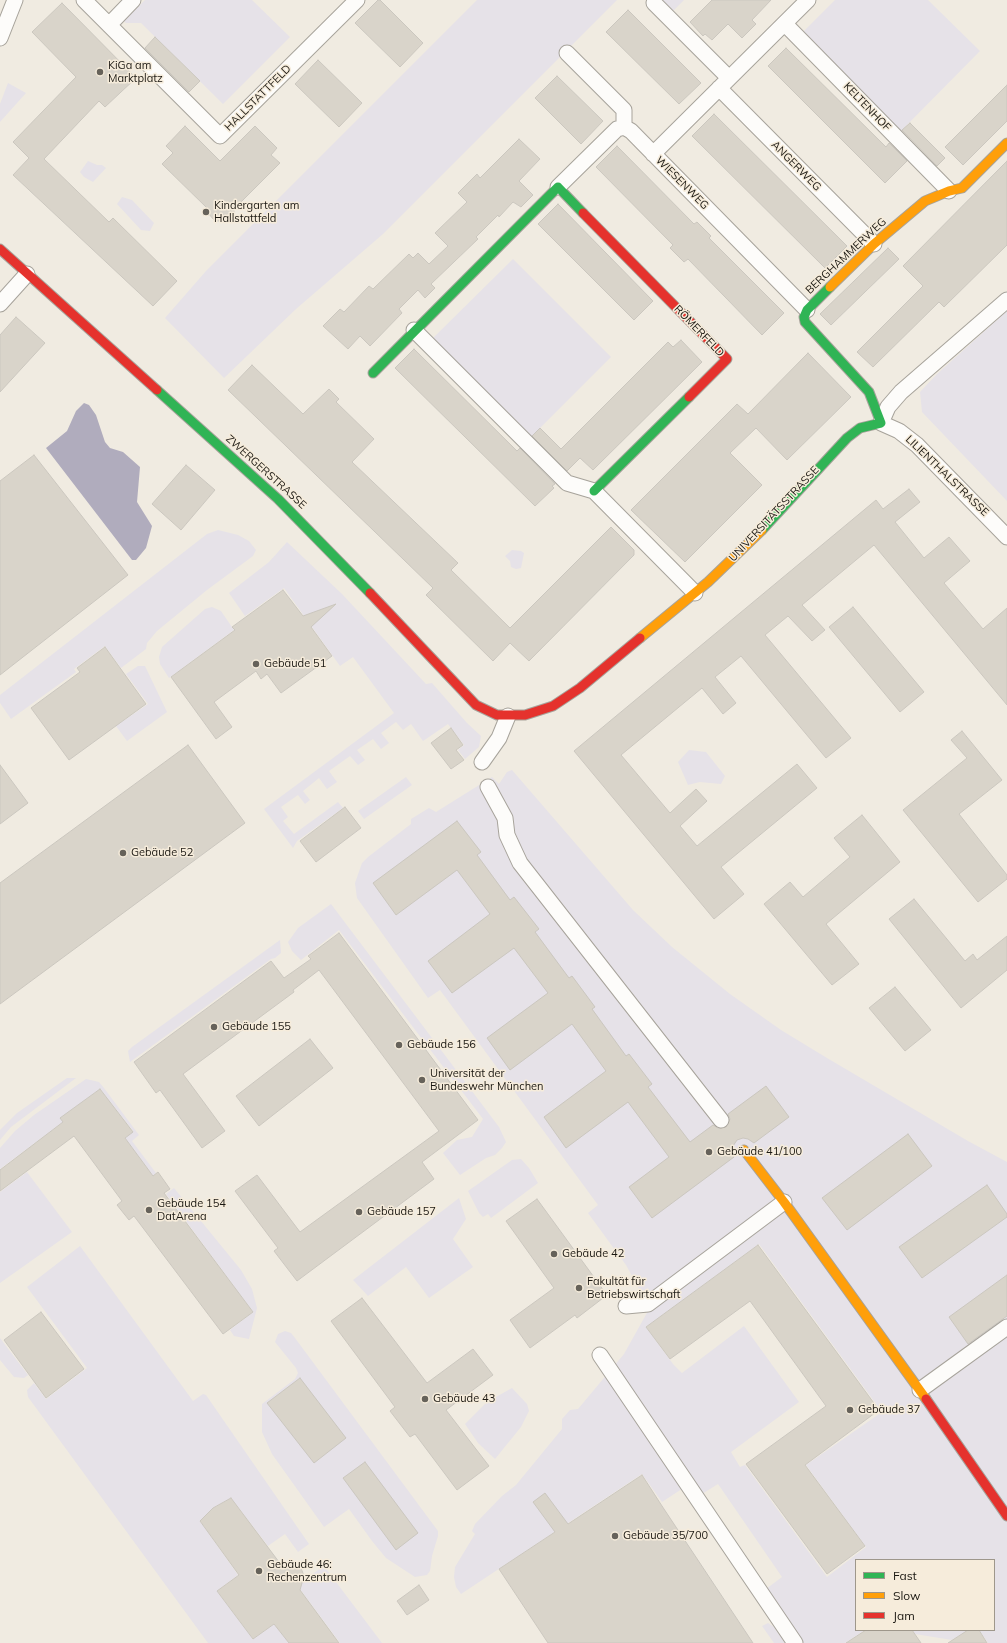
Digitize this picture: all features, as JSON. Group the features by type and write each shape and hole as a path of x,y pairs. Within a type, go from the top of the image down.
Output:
{"street":[{"path":"0,38 15,0"},
{"name":"HALLSTATTFELD","path":"84,0 220,136 357,0"},
{"path":"108,25 133,0"},
{"path":"653,154 808,0"},
{"name":"ANGERWEG","path":"654,3 724,83 874,244"},
{"name":"KELTENHOF","path":"785,24 949,191"},
{"path":"373,372 616,129 624,127 624,110 567,53"},
{"name":"WIESENWEG","path":"624,127 631,131 806,316 869,392 881,423"},
{"name":"BERGHAMMERWEG","path":"806,316 874,244 925,201 949,191 962,188 1007,143"},
{"name":"RÖMERFELD","path":"558,187 727,359 594,491"},
{"name":"ZWERGERSTRASSE","path":"0,249 278,498 334,554 476,705 497,715 508,716"},
{"path":"0,304 27,274"},
{"path":"881,423 888,407 901,392 1007,300"},
{"path":"414,330 567,483 594,491 695,593"},
{"name":"UNIVERSITÄTSSTRASSE","path":"508,716 525,715 553,706 580,688 695,593 749,544 847,438 860,428 881,423"},
{"name":"LILIENTHALSTRASSE","path":"881,423 899,431 917,445 1007,537"},
{"path":"482,762 499,738 508,716"},
{"path":"488,787 505,818 507,835 520,863 720,1120"},
{"path":"744,1150 784,1202 920,1390 1007,1516"},
{"path":"626,1306 648,1304 784,1202"},
{"path":"920,1390 1007,1327"},
{"path":"600,1355 795,1643"}],"shaded area":[{"path":"145,0 252,0 290,37 223,104 141,23 126,23 124,21"},
{"path":"477,0 617,0 383,234 296,309 224,378 165,318 206,271"},
{"path":"662,0 684,0 673,11"},
{"path":"835,0 928,0 980,51 899,133 800,35"},
{"path":"8,83 26,93 0,122 0,104"},
{"path":"88,161 97,165 102,165 106,168 93,182 84,177 80,172"},
{"path":"122,197 132,200 154,223 150,231 141,230 117,204"},
{"path":"513,259 611,357 529,439 431,340"},
{"path":"1007,311 1007,501 922,412 920,392 937,374"},
{"path":"84,403 89,405 96,415 105,442 110,448 123,452 140,467 137,502 152,526 146,548 136,560 132,560 46,448 67,431 76,411"},
{"path":"218,530 238,535 249,541 256,550 253,556 207,590 157,631 147,643 146,649 121,668 105,646 74,669 76,672 11,719 0,703 0,695 207,534"},
{"path":"287,542 342,594 426,684 432,683 467,723 481,736 479,747 465,759 458,750 464,745 448,724 423,741 411,724 403,730 396,722 381,733 389,743 381,749 373,739 357,750 365,760 358,765 350,756 329,771 337,782 327,789 319,778 303,791 310,800 305,804 298,795 281,807 288,817 283,821 294,834 338,802 343,808 297,841 293,848 264,809 394,713 353,657 340,666 284,588 245,616 229,593 269,562"},
{"path":"512,550 521,551 524,553 521,568 516,569 511,567 510,561 505,556"},
{"path":"212,607 221,611 234,630 169,678 160,664 159,657 162,647 205,609"},
{"path":"138,666 145,666 167,712 127,741 116,726 148,704 126,674"},
{"path":"689,750 706,752 725,776 721,784 700,782 688,785 678,762"},
{"path":"512,770 633,910 672,947 730,994 781,1030 827,1058 968,1141 1007,1162 1007,1643 988,1643 980,1631 995,1631 995,1559 855,1559 855,1631 863,1631 845,1643 800,1643 766,1589 782,1577 718,1484 702,1494 694,1481 662,1502 642,1474 461,1594 456,1587 454,1577 455,1567 475,1534 472,1531 475,1524 502,1496 516,1485 562,1429 562,1419 570,1410 578,1409 624,1354 648,1311 644,1298 626,1265 588,1213 598,1205 440,990 428,998 357,898 355,883 362,863 411,824 411,819 429,808 436,812 492,777 499,784 507,772","holes":["759,1244 882,1412 806,1465 866,1547 827,1577 745,1465 740,1467 731,1452 799,1402 744,1326 682,1373 673,1364 646,1327"]},
{"path":"406,777 412,785 364,819 358,811"},
{"path":"331,904 499,1127 506,1142 502,1148 495,1155 486,1158 460,1175 443,1153 457,1140 472,1137 483,1119 339,930 301,960 292,951 288,942 298,928"},
{"path":"280,940 281,953 275,958 271,959 130,1062 128,1051 132,1047"},
{"path":"67,1078 76,1078 11,1127 0,1140 0,1130 17,1113"},
{"path":"86,1079 99,1082 139,1135 132,1141 156,1173 153,1176 125,1138 133,1131 100,1089 61,1118 63,1122 0,1169 0,1148 15,1131 34,1115"},
{"path":"521,1159 529,1168 538,1183 491,1218 488,1214 483,1217 479,1213 468,1191 512,1160"},
{"path":"27,1172 72,1232 0,1283 0,1192"},
{"path":"174,1188 241,1270 252,1289 257,1308 249,1339 234,1336 230,1330 253,1312 166,1194"},
{"path":"459,1198 466,1219 453,1239 473,1267 429,1298 406,1267 368,1296 353,1280"},
{"path":"80,1246 193,1401 203,1394 206,1395 309,1544 298,1552 285,1534 268,1546 231,1498 213,1508 200,1521 238,1575 217,1591 253,1639 274,1624 289,1643 208,1643 28,1397 27,1390 34,1383 46,1399 87,1368 27,1287"},
{"path":"285,1331 291,1333 295,1338 438,1531 430,1571 427,1575 415,1577 386,1558 349,1509 324,1527 272,1454 262,1432 262,1404 295,1379 298,1373 296,1368 275,1342 278,1334"},
{"path":"0,1338 28,1375 24,1378 14,1377 0,1360"},
{"path":"512,1388 527,1404 529,1411 521,1427 495,1459 478,1443 465,1424 487,1402"},
{"path":"324,1566 382,1643 340,1643 297,1585"},
{"path":"768,1623 774,1627 785,1643 774,1643 762,1626"},
{"path":"913,1631 966,1631 952,1640 915,1634"}],"building":[{"path":"378,0 380,0 423,43 400,67 355,23"},
{"path":"712,0 771,0 752,20 756,24 742,38 728,24 712,40 705,34 703,36 690,22"},
{"path":"62,3 136,78 105,107 99,101 44,159 109,222 113,218 177,281 153,306 13,175 29,158 13,142 76,77 32,32"},
{"path":"628,10 701,83 679,104 606,32"},
{"path":"155,37 200,81 189,92 145,48"},
{"path":"786,48 886,147 889,143 907,161 885,183 768,66"},
{"path":"318,60 362,103 339,127 295,84"},
{"path":"557,76 603,121 581,144 535,98"},
{"path":"1007,85 1007,121 963,165 945,147"},
{"path":"714,114 847,246 825,268 692,136"},
{"path":"910,123 945,158 937,166 902,130"},
{"path":"185,126 220,161 255,126 277,148 271,155 280,163 234,209 234,214 227,221 215,221 207,212 207,208 162,164 173,153 166,146"},
{"path":"519,139 540,159 519,181 533,195 521,207 513,202 499,217 498,215 476,237 478,239 431,284 435,288 425,298 418,290 399,309 402,313 370,346 360,336 348,349 323,326 340,309 344,312 369,286 373,289 409,254 413,258 418,253 429,264 448,246 435,233 467,202 458,193 477,174 480,178"},
{"path":"617,146 694,224 697,222 711,236 709,238 784,313 762,335 688,259 684,262 670,248 673,245 596,167"},
{"path":"1007,161 1007,245 944,307 939,302 873,367 857,352 923,286 903,266"},
{"path":"558,204 653,301 634,320 538,224"},
{"path":"888,248 899,259 831,325 820,314"},
{"path":"16,317 45,343 0,392 0,335"},
{"path":"681,340 702,362 593,470 580,458 567,471 532,436 540,428 561,449 668,342 673,347"},
{"path":"414,349 517,451 520,448 555,484 552,486 554,488 535,506 395,368"},
{"path":"808,353 851,397 787,460 756,428 730,453 762,485 685,562 631,510 737,404 748,414"},
{"path":"252,365 303,414 329,389 339,399 336,402 374,439 352,462 458,563 451,570 510,628 611,527 634,550 634,555 529,661 510,643 493,661 426,595 433,588 228,390"},
{"path":"34,455 128,575 0,675 0,481"},
{"path":"186,465 215,490 181,530 152,504"},
{"path":"909,489 920,502 895,522 924,558 949,537 970,561 944,583 983,629 1007,608 1007,705 874,545 802,605 825,630 812,641 788,616 765,635 851,738 826,758 741,656 715,677 736,703 723,714 702,688 621,755 670,813 696,789 707,801 680,826 697,846 797,764 817,788 721,867 744,894 714,919 574,751 876,500 883,509"},
{"name":"Gebäude 51","path":"283,590 303,616 336,604 311,627 332,656 281,693 267,674 261,679 256,671 214,702 232,727 216,739 171,677 235,630 232,627"},
{"path":"853,607 924,692 900,712 829,627"},
{"path":"105,647 146,704 69,760 31,708 80,672 77,668"},
{"path":"451,728 463,745 456,750 464,760 451,769 431,743"},
{"path":"962,731 1002,780 959,814 1007,875 1007,879 978,902 903,810 967,758 951,740"},
{"name":"Gebäude 52","path":"188,745 245,823 0,1004 0,883"},
{"path":"0,765 28,803 0,824"},
{"path":"345,807 361,828 316,862 300,841"},
{"path":"862,815 900,862 826,924 859,964 832,985 764,904 790,882 803,897 850,857 834,838"},
{"path":"457,821 481,852 477,855 510,900 514,897 539,929 535,932 569,978 572,976 595,1007 592,1009 626,1056 629,1054 652,1084 648,1087 690,1142 713,1125 718,1128 726,1127 730,1119 728,1114 766,1086 789,1117 754,1143 743,1138 737,1140 733,1146 732,1152 734,1157 652,1218 629,1187 669,1157 628,1102 566,1148 544,1117 606,1071 572,1024 510,1070 487,1038 548,993 514,948 452,993 428,961 490,914 457,870 396,915 373,883"},
{"path":"914,899 965,961 973,954 977,960 1007,936 1007,970 961,1008 889,919"},
{"path":"339,933 478,1120 422,1162 434,1179 297,1281 274,1251 278,1248 235,1191 257,1175 300,1232 439,1131 319,970 293,990 294,992 183,1074 225,1131 202,1148 160,1090 156,1093 134,1062 271,961 284,978 311,959 308,956"},
{"path":"895,987 931,1030 905,1051 869,1008"},
{"path":"310,1039 333,1068 259,1126 236,1096"},
{"name":"Gebäude 154 DatArena","path":"100,1089 133,1132 125,1138 153,1176 158,1172 170,1189 164,1193 253,1312 223,1334 134,1216 129,1220 117,1205 122,1201 74,1136 0,1191 0,1170 63,1122 60,1118"},
{"path":"908,1134 932,1166 847,1230 822,1198"},
{"path":"987,1185 1007,1214 1007,1217 922,1278 899,1247"},
{"name":"Gebäude 42","path":"537,1199 607,1295 577,1318 575,1315 530,1348 510,1320 554,1288 506,1221"},
{"name":"Gebäude 37","path":"758,1245 879,1410 805,1465 865,1546 827,1574 746,1464 826,1406 750,1301 670,1359 646,1327"},
{"path":"1007,1275 1007,1316 968,1344 949,1317"},
{"name":"Gebäude 43","path":"362,1298 427,1383 473,1349 493,1375 446,1410 489,1466 457,1490 415,1434 410,1437 390,1411 395,1407 331,1321"},
{"path":"41,1312 84,1369 46,1398 4,1340"},
{"path":"300,1378 346,1438 314,1463 267,1403"},
{"path":"365,1462 418,1533 396,1550 343,1478"},
{"name":"Gebäude 35/700","path":"642,1475 753,1643 548,1643 499,1569 555,1532 533,1502 545,1493 568,1524"},
{"name":"Gebäude 46: Rechenzentrum","path":"231,1498 285,1570 291,1559 301,1568 304,1576 300,1590 339,1643 289,1643 274,1624 253,1639 217,1591 239,1575 200,1521 213,1508"},
{"path":"419,1585 429,1600 407,1615 397,1601"},
{"path":"864,1631 913,1631 921,1643 846,1643"},
{"path":"966,1631 980,1631 987,1643 948,1643"}],"traffic: fast":[{"path":"373,373 558,187 583,213"},
{"path":"762,530 847,438 860,428 881,423 869,392 805,322 804,317 807,310 830,287"},
{"path":"157,390 278,499 370,593"},
{"path":"594,491 689,397"}],"traffic: slow":[{"path":"830,287 874,244 925,201 949,191 962,188 1007,143"},
{"path":"640,638 708,582 762,530"},
{"path":"744,1150 784,1202 926,1399"}],"traffic: jam":[{"path":"583,213 727,359 689,397"},
{"path":"0,249 157,390"},
{"path":"370,593 476,705 497,715 525,715 553,706 580,688 640,638"},
{"path":"926,1399 1007,1516"}],"place":[{"name":"KiGa am Marktplatz","path":"100,72"},
{"name":"Kindergarten am Hallstattfeld","path":"206,212"},
{"name":"Gebäude 51","path":"256,664"},
{"name":"Gebäude 52","path":"123,853"},
{"name":"Gebäude 155","path":"214,1027"},
{"name":"Gebäude 156","path":"399,1045"},
{"name":"Universität der Bundeswehr München","path":"422,1080"},
{"name":"Gebäude 41/100","path":"709,1152"},
{"name":"Gebäude 154 DatArena","path":"149,1210"},
{"name":"Gebäude 157","path":"359,1212"},
{"name":"Gebäude 42","path":"554,1254"},
{"name":"Fakultät für Betriebswirtschaft","path":"579,1288"},
{"name":"Gebäude 43","path":"425,1399"},
{"name":"Gebäude 37","path":"850,1410"},
{"name":"Gebäude 35/700","path":"615,1536"},
{"name":"Gebäude 46: Rechenzentrum","path":"259,1571"}]}
